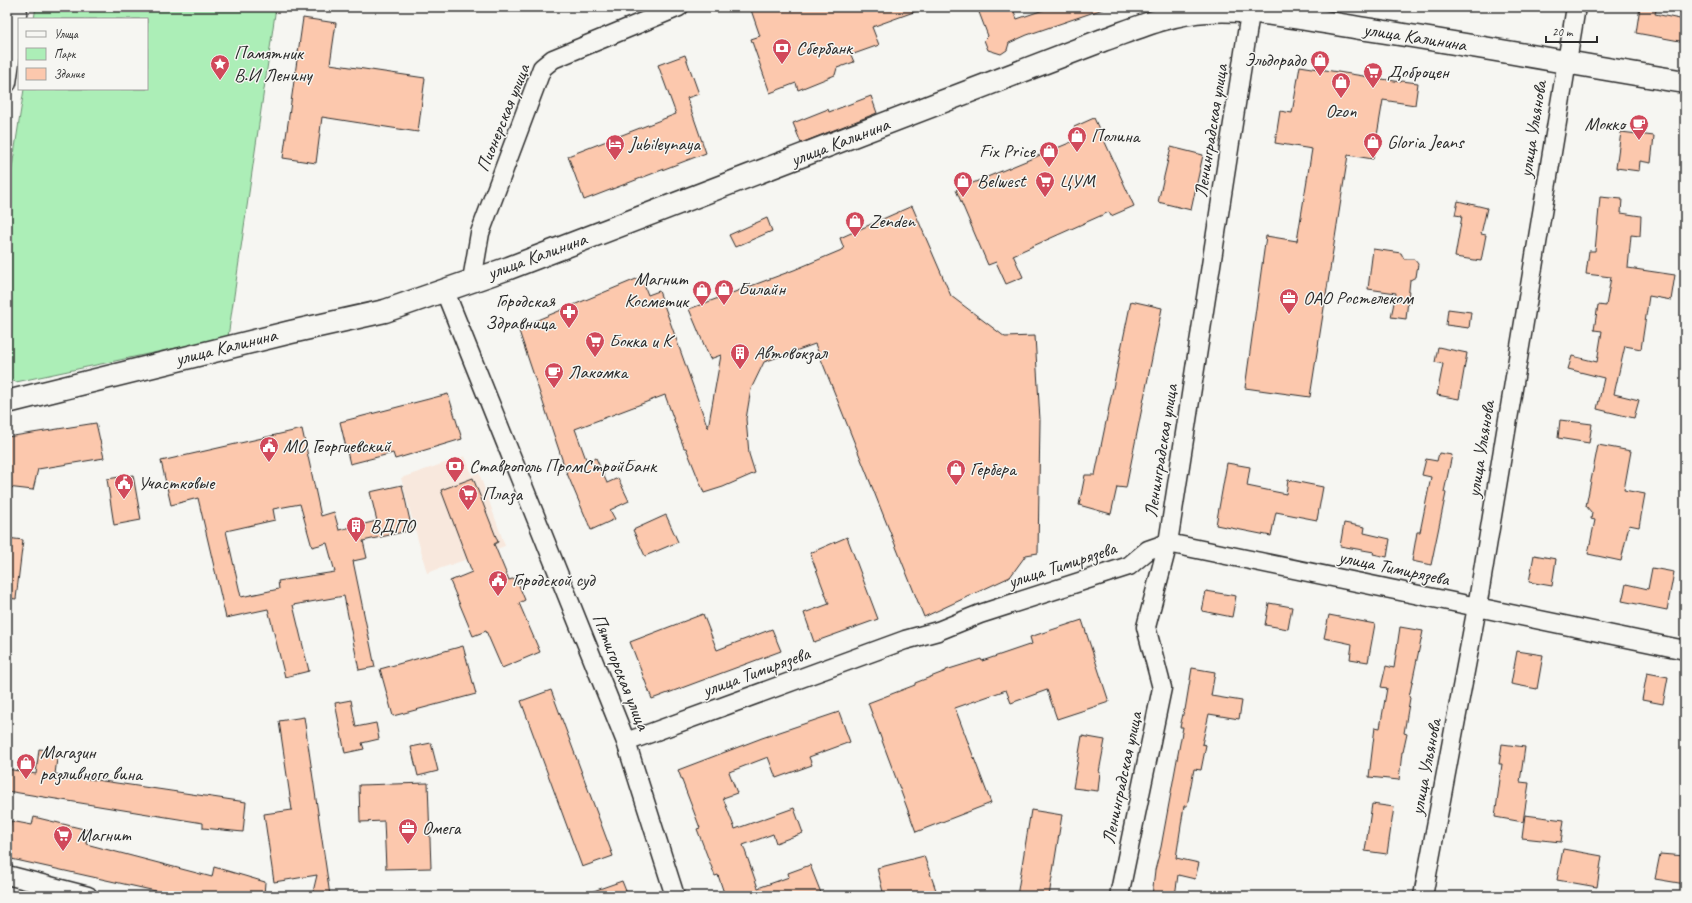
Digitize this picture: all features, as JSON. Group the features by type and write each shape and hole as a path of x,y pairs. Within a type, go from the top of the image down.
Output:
{"main road":[{"name":"улица Калинина","path":"7,402 291,332 385,311 472,280 1145,25 1188,13 1251,9 1685,82"}],"street":[{"path":"7,83 18,7"},
{"name":"Пионерская улица","path":"472,280 480,234 542,68 553,59 679,7"},
{"name":"улица Ульянова","path":"1423,896 1477,607 1576,7"},
{"name":"Ленинградская улица","path":"1119,896 1162,688 1146,627 1168,543 1251,9"},
{"name":"Пятигорская улица","path":"444,290 626,742 675,896"},
{"name":"улица Тимирязева","path":"626,742 906,640 938,631 980,614 1129,566 1148,550 1168,543 1685,650"},
{"path":"7,875 88,896"}],"shaded area":[{"path":"465,456 472,475 479,473 505,546 427,573 401,478"}],"green space":[{"path":"36,7 276,7 228,337 16,382 7,379 7,200 24,90 148,90 148,18 34,18"}],"building":[{"path":"750,7 922,7 922,9 872,27 879,45 851,55 854,62 837,68 835,75 798,90 796,83 770,93 751,39 760,36"},
{"path":"977,7 1012,7 1017,19 1052,7 1102,7 1103,9 1027,35 1009,43 1007,50 1001,54 988,50 984,40 988,36"},
{"path":"1640,7 1657,7 1655,14 1685,20 1685,42 1636,33"},
{"path":"303,18 336,23 330,64 425,78 418,132 322,117 316,163 283,158"},
{"path":"685,55 699,94 687,98 706,153 584,200 568,156 676,114 658,65"},
{"name":"ОАО Ростелеком","path":"1300,66 1401,82 1418,83 1415,105 1383,100 1373,159 1348,155 1310,397 1245,388 1266,236 1297,241 1312,149 1275,143 1280,111 1292,113"},
{"path":"871,96 877,113 801,143 793,123 828,109 829,112"},
{"name":"ЦУМ","path":"1094,118 1134,206 1111,216 1109,212 1013,255 1023,277 1006,284 996,262 988,265 956,190 1074,141 1074,127"},
{"path":"1621,132 1654,136 1651,163 1640,161 1639,171 1616,168"},
{"path":"1171,147 1203,155 1191,210 1158,202"},
{"path":"1600,197 1622,199 1621,213 1641,216 1640,236 1631,235 1628,268 1675,275 1671,300 1649,296 1641,349 1625,346 1614,394 1639,400 1634,418 1597,409 1604,378 1568,369 1572,356 1597,362 1602,331 1594,330 1598,305 1606,306 1611,277 1586,274 1589,251 1595,251"},
{"path":"1458,201 1487,208 1481,234 1486,235 1481,261 1455,257 1462,216 1455,215"},
{"path":"912,206 951,296 1005,337 1035,336 1040,420 1038,553 1026,555 1010,577 924,617 815,344 764,362 751,389 746,419 749,454 755,473 723,487 704,493 686,448 684,448 665,395 575,429 587,462 596,458 607,483 618,478 629,501 610,510 615,519 591,530 566,471 518,328 641,277 648,295 659,291 708,428 721,355 710,359 689,309 794,270 844,249 840,238"},
{"path":"767,218 772,231 735,247 729,235"},
{"path":"1373,249 1401,253 1404,259 1414,259 1418,264 1416,277 1410,280 1406,319 1391,317 1396,293 1368,289"},
{"path":"1131,301 1162,308 1126,488 1117,487 1111,514 1079,505 1085,475 1095,475"},
{"path":"1448,309 1471,312 1469,328 1446,325"},
{"path":"1438,347 1467,353 1459,399 1437,395 1443,364 1435,362"},
{"path":"448,394 462,439 395,459 393,453 350,464 340,422"},
{"path":"1560,420 1592,424 1589,443 1558,438"},
{"path":"96,423 104,458 38,469 33,490 7,487 7,437"},
{"path":"302,429 321,516 334,512 339,530 377,521 370,492 402,485 412,530 363,541 367,558 353,561 375,667 359,670 344,596 293,605 309,671 285,677 268,609 226,618 198,498 171,505 161,461","holes":["300,504 312,547 327,543 335,572 278,581 279,589 241,597 226,531 275,520 273,509"]},
{"path":"1598,445 1631,451 1624,490 1645,494 1639,527 1629,525 1621,561 1588,554 1595,520 1591,519 1592,513 1586,506"},
{"path":"1439,453 1452,455 1444,492 1446,493 1431,565 1412,561 1417,532 1420,532 1431,477 1422,475 1426,459 1437,461"},
{"path":"1227,463 1250,467 1247,486 1286,494 1288,480 1323,487 1317,520 1276,512 1271,536 1216,525"},
{"name":"Участковые","path":"133,475 141,520 114,525 107,479"},
{"path":"473,478 498,542 494,544 509,580 516,578 525,600 519,603 540,652 502,668 486,631 473,636 450,581 472,572 441,490"},
{"path":"666,515 678,542 645,556 633,530"},
{"path":"1344,523 1365,527 1364,533 1390,539 1387,557 1373,554 1374,552 1340,546"},
{"path":"847,537 878,619 814,642 804,613 829,604 810,553"},
{"path":"7,538 23,540 16,599 7,598"},
{"path":"1534,555 1556,559 1552,586 1529,582"},
{"path":"1652,568 1674,572 1667,610 1622,601 1626,584 1648,589"},
{"path":"1206,591 1236,596 1232,617 1202,611"},
{"path":"1269,603 1292,607 1288,629 1265,625"},
{"path":"703,614 717,650 772,629 781,651 652,699 630,642"},
{"path":"1329,615 1375,624 1368,662 1350,659 1352,644 1324,638"},
{"path":"1082,620 1109,702 1057,719 1047,690 1011,703 1006,690 955,708 991,803 916,832 868,703 915,685 915,683 946,670 981,659 982,661 1032,644 1030,637"},
{"path":"1400,627 1423,631 1409,697 1404,733 1407,734 1402,752 1399,780 1369,777 1375,727 1380,728 1387,688 1381,687 1386,666 1394,668"},
{"path":"463,646 476,694 393,716 380,669"},
{"path":"1517,651 1543,655 1537,689 1511,684"},
{"path":"1192,668 1215,672 1211,696 1242,701 1239,719 1209,714 1202,744 1206,745 1201,770 1194,769 1187,806 1184,806 1176,858 1199,863 1195,879 1178,875 1175,896 1152,896 1155,870 1161,847 1183,727 1180,727 1185,710"},
{"path":"1647,673 1668,677 1663,704 1642,700"},
{"path":"551,690 613,856 582,867 521,701"},
{"path":"351,700 356,727 376,723 379,739 362,743 364,749 345,753 335,703"},
{"path":"839,712 850,742 809,757 812,765 776,778 768,757 729,772 737,793 723,798 735,829 794,808 803,833 776,843 773,834 743,845 758,888 789,877 788,873 810,865 821,893 812,896 725,896 718,875 715,876 697,829 700,828 678,770 762,738"},
{"path":"304,717 330,896 312,896 317,875 274,882 264,814 292,810 279,721"},
{"path":"1082,736 1105,740 1099,772 1098,791 1073,788"},
{"path":"431,743 438,771 418,776 411,747"},
{"path":"1502,744 1525,747 1520,782 1529,783 1523,822 1495,817 1502,764 1499,764"},
{"path":"39,749 58,751 55,774 246,802 243,832 203,828 203,823 7,791 7,769 36,774"},
{"name":"Омега","path":"428,783 431,868 386,869 384,821 360,822 359,785"},
{"path":"1372,804 1394,807 1387,854 1365,851"},
{"path":"1031,810 1062,815 1049,896 1017,896"},
{"path":"1525,815 1564,820 1561,842 1522,838"},
{"name":"Магнит","path":"34,817 88,830 86,844 212,877 214,867 265,882 264,896 178,896 7,858 7,825 10,826 11,821 32,825"},
{"path":"1563,849 1602,856 1597,887 1557,880"},
{"path":"1660,854 1685,856 1685,884 1655,879"},
{"path":"924,856 938,896 884,896 877,868"},
{"path":"622,881 628,896 586,896 585,894"}],"place":[{"name":"Сбербанк","path":"782,65"},
{"name":"Эльдорадо","path":"1320,77"},
{"name":"Памятник В.И Ленину","path":"220,81"},
{"name":"Доброцен","path":"1373,89"},
{"name":"Ozon","path":"1341,99"},
{"name":"Мокко","path":"1639,141"},
{"name":"Полина","path":"1077,153"},
{"name":"Gloria Jeans","path":"1373,159"},
{"name":"Jubileynaya","path":"615,161"},
{"name":"Fix Price","path":"1049,168"},
{"name":"Belwest","path":"963,198"},
{"name":"ЦУМ","path":"1045,198"},
{"name":"Zenden","path":"855,238"},
{"name":"Билайн","path":"724,306"},
{"name":"Магнит Косметик","path":"702,307"},
{"name":"ОАО Ростелеком","path":"1289,315"},
{"name":"Городская Здравница","path":"569,329"},
{"name":"Бокка и К","path":"595,358"},
{"name":"Автовокзал","path":"740,370"},
{"name":"Лакомка","path":"554,389"},
{"name":"МО Георгиевский","path":"269,463"},
{"name":"Ставрополь ПромСтройБанк","path":"455,483"},
{"name":"Гербера","path":"956,486"},
{"name":"Участковые","path":"124,500"},
{"name":"Плаза","path":"468,511"},
{"name":"ВДПО","path":"356,543"},
{"name":"Городской суд","path":"498,597"},
{"name":"Магазин разливного вина","path":"26,780"},
{"name":"Омега","path":"408,845"},
{"name":"Магнит","path":"63,852"}]}
